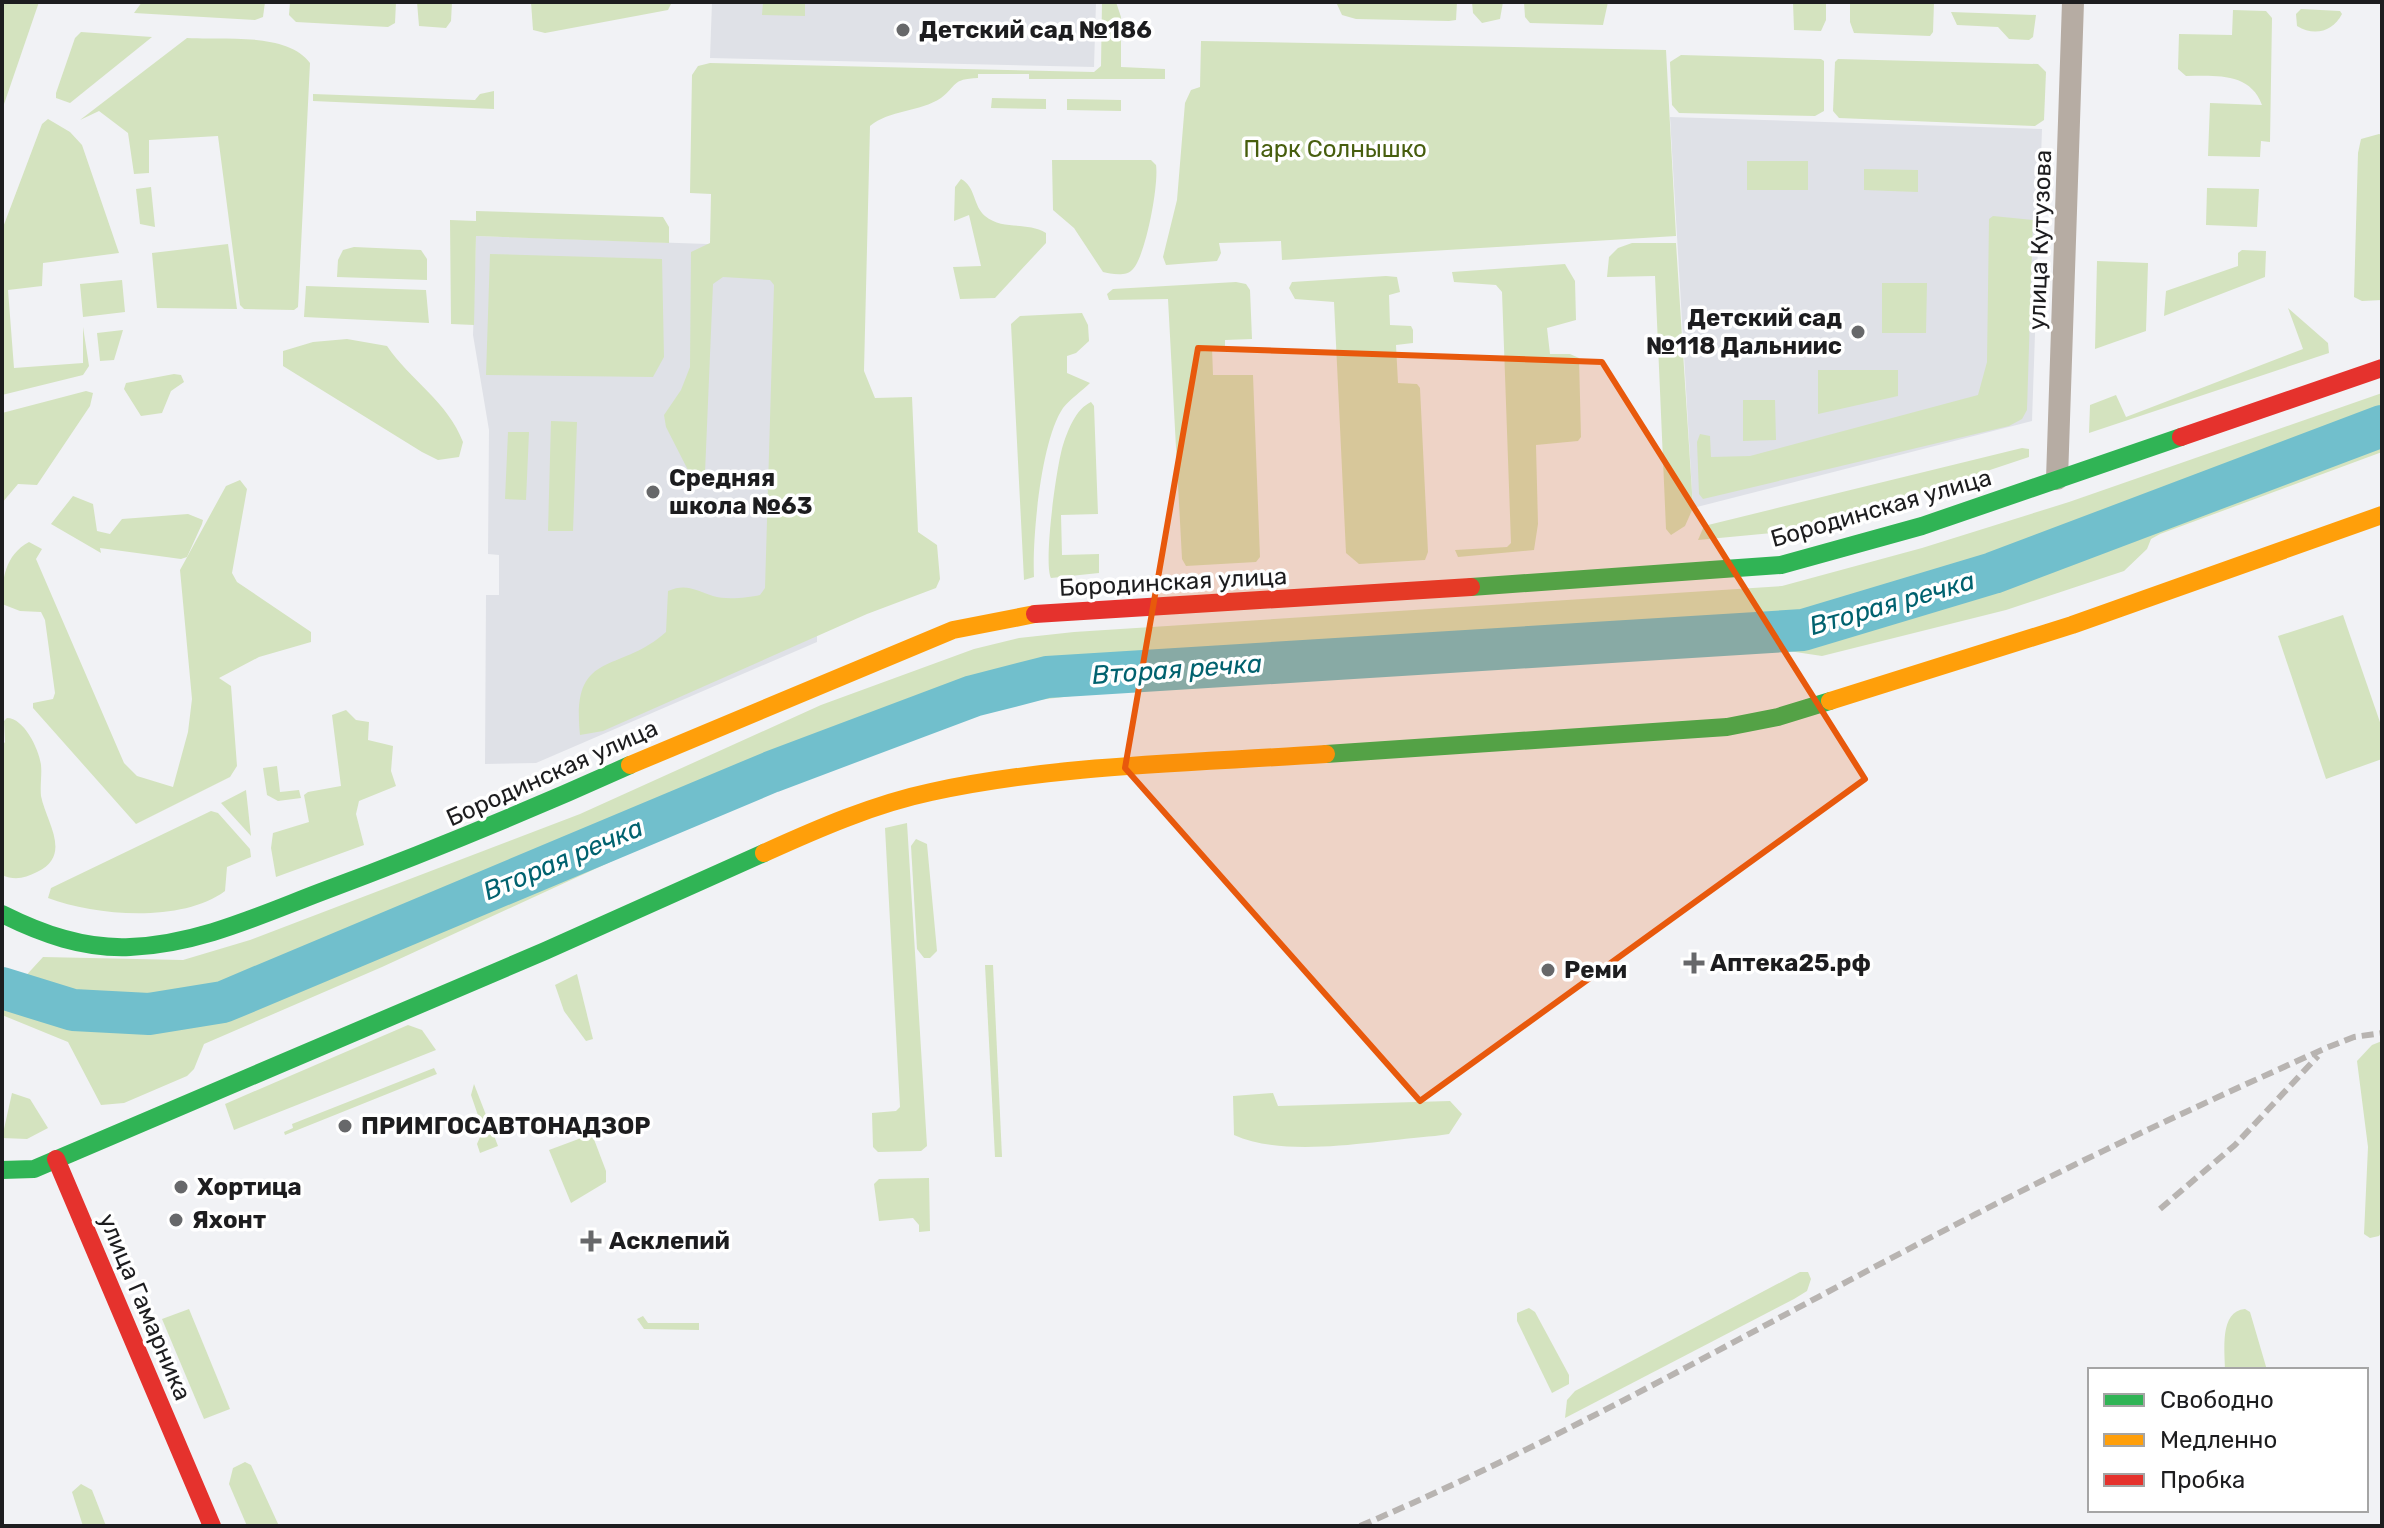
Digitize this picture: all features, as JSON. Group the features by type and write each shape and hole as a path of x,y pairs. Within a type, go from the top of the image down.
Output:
{"main road":[{"name":"Бородинская улица","path":"2,914 32,929 75,943 128,947 194,940 469,837 730,721 953,630 1044,612 1273,601 1781,565 1922,526 2382,368"},
{"path":"2,1170 34,1169 545,951 822,827 861,811 929,792 1062,772 1727,727 1778,717 2072,625 2382,515"},
{"name":"улица Гамарника","path":"56,1159 212,1526"}],"street":[{"name":"улица Кутузова","path":"2057,479 2073,2"}],"highlighted area":[{"path":"1198,348 1602,362 1865,779 1420,1101 1125,768"}],"shaded area":[{"name":"Детский сад №186","path":"712,2 1096,2 1094,67 710,58"},
{"name":"Детский сад №118 Дальниис","path":"1670,117 2042,129 2032,421 1693,508"},
{"name":"Средняя школа №63","path":"476,236 818,248 817,642 536,763 485,764 486,595 499,595 499,555 488,554 489,430 473,335"}],"green space":[{"path":"2,2 39,2 2,110"},
{"path":"142,2 265,2 263,17 255,20 134,13"},
{"path":"290,2 396,2 395,23 388,27 296,22 289,15"},
{"path":"417,2 452,2 451,21 446,28 419,26"},
{"path":"531,2 672,2 668,10 545,33 533,30"},
{"path":"763,2 805,2 805,16 762,15"},
{"path":"1102,2 1116,2 1121,17 1121,67 1165,69 1165,79 1029,79 1029,74 978,74 978,78 959,82 933,103 886,117 870,126 864,371 875,398 912,397 918,532 937,545 940,579 936,588 867,614 603,731 580,735 579,707 583,688 602,667 648,645 666,632 668,591 685,587 718,597 736,598 760,595 765,588 774,285 770,280 723,277 713,284 705,473 700,477 689,472 666,427 664,415 681,390 690,367 691,252 710,243 711,194 690,193 692,75 698,66 710,63 1094,72 1101,66"},
{"path":"1336,2 1457,2 1456,20 1356,19 1342,15"},
{"path":"1472,2 1503,2 1500,19 1482,23 1473,13"},
{"path":"1524,2 1608,2 1603,25 1530,23 1525,17"},
{"path":"1793,2 1826,2 1826,20 1821,31 1794,30"},
{"path":"1850,2 1934,2 1933,32 1930,36 1854,33 1850,22"},
{"path":"2301,9 2340,11 2342,14 2334,25 2317,32 2297,26 2296,14"},
{"path":"2233,10 2266,11 2272,18 2270,142 2261,141 2260,157 2208,156 2210,103 2262,105 2256,94 2240,81 2220,76 2186,76 2178,69 2179,34 2232,35"},
{"path":"1951,12 2036,15 2033,37 2029,40 2009,39 1998,27 1957,25"},
{"path":"81,32 152,37 70,103 56,98 56,93 75,38"},
{"path":"187,38 271,42 300,53 310,63 298,307 294,310 244,309 240,305 218,136 149,140 149,173 134,174 128,133 99,111 80,120"},
{"name":"Парк Солнышко","path":"1201,41 1666,50 1676,236 1282,260 1281,241 1219,243 1221,253 1217,261 1166,265 1163,257 1177,200 1185,103 1191,90 1200,87"},
{"path":"1681,55 1821,59 1824,61 1824,111 1815,116 1679,113 1672,105 1670,62"},
{"path":"1838,59 2038,64 2046,72 2044,120 2035,126 1839,118 1833,111 1835,62"},
{"path":"494,91 494,109 313,101 313,94 475,100 480,94"},
{"path":"992,98 1046,99 1046,109 991,108"},
{"path":"1067,99 1121,100 1121,111 1067,110"},
{"path":"48,119 70,132 82,145 119,253 43,263 42,286 8,290 14,368 83,363 83,327 89,366 83,375 2,395 2,230 42,124"},
{"path":"2382,135 2382,300 2362,301 2354,297 2358,153 2361,139"},
{"path":"1052,160 1151,160 1156,165 1156,187 1147,235 1138,261 1130,272 1103,272 1074,228 1053,210"},
{"path":"1747,161 1808,161 1808,190 1747,190"},
{"path":"1864,169 1918,170 1918,192 1864,190"},
{"path":"961,179 966,182 981,212 992,221 1031,227 1046,233 1046,243 995,298 960,299 953,267 981,266 969,215 954,221 955,187"},
{"path":"151,187 155,227 140,224 136,189"},
{"path":"2207,188 2259,189 2257,227 2206,225"},
{"path":"476,211 663,217 669,227 669,243 476,236 474,325 451,324 450,220 476,221"},
{"path":"1993,216 2033,220 2027,410 2022,419 2009,426 1703,499 1699,494 1697,442 1700,434 1710,436 1711,457 1750,456 1978,395 1987,362 1989,219"},
{"path":"1632,243 1676,243 1693,508 1685,526 1671,535 1666,529 1655,276 1607,277 1609,257 1618,248"},
{"path":"228,244 237,309 157,308 152,253"},
{"path":"354,247 421,250 427,259 427,280 337,277 338,260 343,250"},
{"path":"2242,250 2266,251 2265,277 2164,316 2166,291 2238,266 2238,253"},
{"path":"490,254 662,259 664,357 653,377 486,375"},
{"path":"2097,261 2148,263 2146,331 2095,349"},
{"path":"1565,264 1575,281 1576,320 1547,328 1550,354 1570,354 1579,358 1581,437 1578,441 1536,445 1538,524 1534,550 1458,557 1455,550 1507,547 1511,543 1502,292 1496,285 1454,282 1452,272"},
{"path":"1397,277 1400,292 1389,295 1390,325 1411,326 1413,330 1413,343 1396,345 1398,383 1417,384 1420,388 1428,552 1425,560 1359,564 1346,553 1334,302 1295,299 1289,288 1292,282"},
{"path":"122,280 125,312 83,317 80,284"},
{"path":"1882,283 1927,283 1926,333 1882,333"},
{"path":"1246,284 1250,290 1252,339 1225,340 1225,346 1212,347 1213,375 1253,375 1260,557 1256,562 1186,566 1182,559 1168,299 1109,300 1107,294 1113,289"},
{"path":"306,286 426,290 429,323 304,317"},
{"path":"2288,308 2328,343 2329,353 2089,433 2090,405 2116,395 2126,417 2303,349"},
{"path":"1082,313 1088,325 1089,341 1076,353 1067,356 1067,373 1090,383 1063,408 1055,423 1040,490 1034,577 1024,580 1011,324 1020,316"},
{"path":"123,330 114,360 100,361 97,333"},
{"path":"347,339 387,346 448,415 463,442 459,457 438,460 422,452 283,366 283,351 313,342"},
{"path":"1818,370 1898,370 1898,396 1818,414"},
{"path":"181,375 184,382 171,391 162,413 141,416 124,389 126,383"},
{"path":"86,391 93,393 90,406 37,485 18,484 2,503 2,413"},
{"path":"2382,393 2382,452 2160,534 2151,539 2147,549 2124,571 2006,610 1822,656 1782,650 1146,687 997,705 859,751 773,787 382,967 204,1044 194,1069 187,1076 124,1103 101,1105 68,1042 2,1015 2,975 21,981 43,957 183,960 250,940 580,814 821,705 974,649 1019,638 1074,632 1782,586 1922,548 2069,502"},
{"path":"1743,400 1775,400 1776,440 1743,441"},
{"path":"1091,402 1094,406 1098,514 1061,515 1062,555 1099,554 1099,573 1051,578 1050,534 1061,452 1074,419"},
{"path":"551,421 577,422 573,531 548,531"},
{"path":"508,432 529,432 526,500 505,499"},
{"path":"2022,448 2029,449 2029,457 1909,497 1783,532 1698,540 1704,526"},
{"path":"240,480 247,489 232,573 237,582 311,632 311,642 259,657 219,678 231,686 237,766 230,777 136,824 33,708 33,703 53,699 55,693 45,620 41,612 20,611 2,604 6,568 21,547 29,542 42,549 36,559 124,763 137,776 173,787 188,732 192,699 180,570 226,486"},
{"path":"73,496 93,504 97,531 110,534 122,519 188,514 203,520 187,557 181,559 100,548 101,553 51,524"},
{"path":"2343,615 2382,728 2382,759 2326,779 2278,636"},
{"path":"346,710 356,720 369,722 368,740 393,746 391,771 396,786 359,801 356,814 364,845 276,877 271,848 273,833 309,822 304,795 308,792 341,786 332,715"},
{"path":"7,718 25,729 37,751 41,765 41,796 55,847 54,857 48,865 20,878 2,875 2,746 5,742 4,721"},
{"path":"277,766 280,792 299,790 301,798 278,801 267,795 263,768"},
{"path":"246,790 251,836 221,803"},
{"path":"211,811 218,813 250,849 251,857 227,867 225,891 207,901 163,912 138,913 90,909 48,898 51,888"},
{"path":"907,823 927,1146 921,1151 878,1152 873,1147 872,1113 896,1111 900,1107 885,828"},
{"path":"916,839 927,844 937,951 930,958 924,958 917,949 911,846"},
{"path":"985,965 993,965 1002,1157 995,1157"},
{"path":"577,974 593,1039 586,1041 564,1011 555,985"},
{"path":"408,1025 422,1030 436,1050 234,1130 225,1104"},
{"path":"2382,1041 2382,1231 2379,1236 2370,1238 2364,1234 2368,1147 2357,1061 2372,1045"},
{"path":"434,1068 437,1074 285,1135 284,1132 293,1128 292,1124"},
{"path":"474,1084 498,1146 480,1153 477,1144 483,1130 471,1095"},
{"path":"12,1093 30,1099 48,1128 27,1139 2,1138"},
{"path":"1273,1093 1278,1106 1450,1101 1462,1114 1449,1134 1360,1144 1279,1146 1234,1135 1233,1096"},
{"path":"592,1134 606,1171 606,1182 571,1203 549,1150"},
{"path":"929,1178 930,1231 919,1232 919,1225 913,1218 879,1221 874,1184 879,1179"},
{"path":"1800,1272 1808,1272 1811,1279 1807,1291 1565,1418 1567,1400 1575,1391"},
{"path":"1529,1308 1535,1312 1569,1375 1569,1384 1552,1393 1517,1321 1517,1313"},
{"path":"189,1309 230,1409 204,1419 162,1319"},
{"path":"2245,1309 2250,1312 2266,1368 2225,1368 2225,1333 2227,1324 2237,1311"},
{"path":"643,1316 648,1323 699,1323 699,1330 644,1329 637,1319"},
{"path":"245,1462 251,1465 279,1526 247,1526 229,1484 233,1468"},
{"path":"81,1484 92,1490 106,1526 83,1526 72,1492"}],"waterway":[{"name":"Вторая речка","path":"2,988 73,1010 149,1014 223,1002 771,772 973,696 1047,677 1803,630 1993,573 2382,426"}],"railway":[{"path":"1360,1526 1517,1454 1976,1214 2106,1150 2326,1048 2354,1037 2382,1033"},
{"path":"2160,1209 2235,1145 2318,1056"}],"traffic: fast":[{"path":"1471,587 1781,565 1922,526 2181,437"},
{"path":"1326,754 1727,727 1778,717 1830,701"},
{"path":"2,914 48,934 96,946 130,947 180,941 251,919 399,862 630,765"},
{"path":"2,1170 34,1169 545,951 764,853"}],"traffic: slow":[{"path":"1830,701 2072,625 2382,515"},
{"path":"630,765 953,630 1035,614"},
{"path":"764,853 888,803 980,783 1078,770 1326,754"}],"traffic: jam":[{"path":"2181,437 2382,368"},
{"path":"1035,614 1471,587"},
{"path":"56,1159 212,1526"}],"place":[{"name":"Детский сад №186","path":"903,30"},
{"name":"Детский сад №118 Дальниис","path":"1858,332"},
{"name":"Средняя школа №63","path":"653,492"},
{"name":"Аптека25.рф","path":"1694,963"},
{"name":"Реми","path":"1548,970"},
{"name":"ПРИМГОСАВТОНАДЗОР","path":"345,1126"},
{"name":"Хортица","path":"181,1187"},
{"name":"Яхонт","path":"176,1220"},
{"name":"Асклепий","path":"591,1241"}]}
